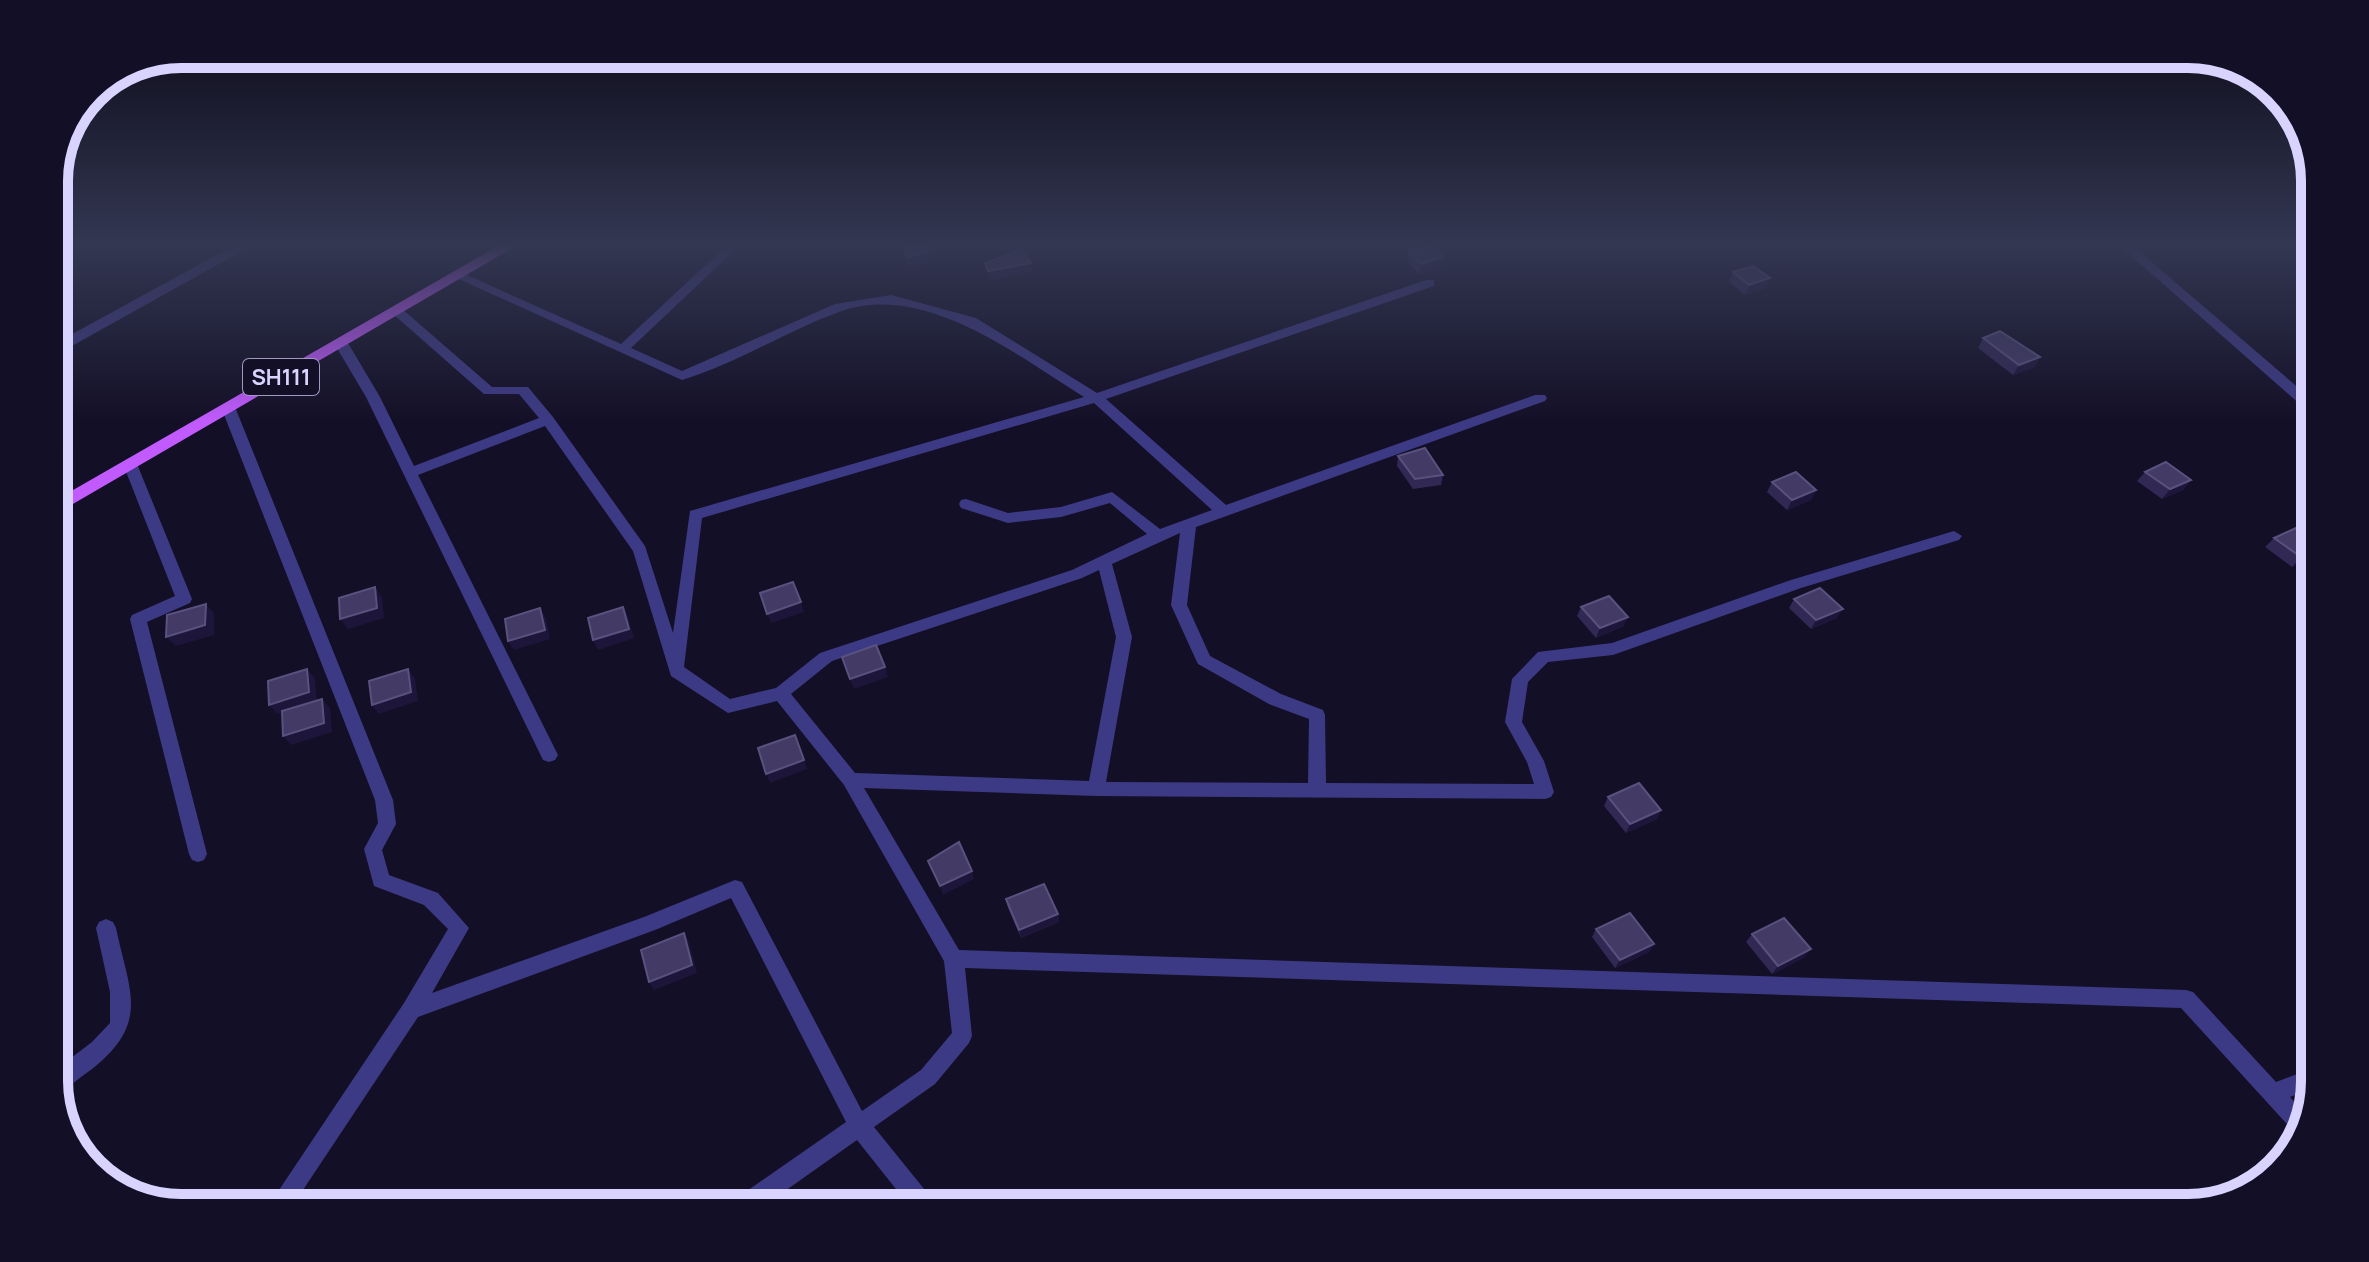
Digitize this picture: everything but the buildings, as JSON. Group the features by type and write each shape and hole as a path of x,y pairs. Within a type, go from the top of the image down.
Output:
{"main road":[{"name":"SH111","path":"68,501 407,305"}],"street":[{"path":"68,343 137,305"},
{"path":"522,305 682,376 839,307 853,305"},
{"path":"622,350 670,305"},
{"path":"912,305 971,321 1096,398 1223,511"},
{"path":"677,671 695,515 1096,398 1366,305"},
{"path":"2194,305 2301,398"},
{"path":"397,311 489,391 523,390 548,420 640,550 677,671 728,706 781,693 826,657 1077,574 1158,535 1540,398"},
{"path":"341,343 411,472 549,755"},
{"path":"228,407 384,800 387,824 373,849 381,880 431,899 459,928 411,1010 287,1194"},
{"path":"411,472 548,420"},
{"path":"130,464 184,599 138,619 198,854"},
{"path":"966,504 1008,518 1061,512 1112,497 1158,535"},
{"path":"1189,524 1179,605 1204,660 1275,699 1317,715 1317,790"},
{"path":"850,780 1096,789 1545,792 1535,761 1513,722 1520,679 1544,656 1613,649 1796,584 1954,536"},
{"path":"1096,789 1124,637 1104,561"},
{"path":"761,1194 928,1077 962,1036 954,959 850,780 781,693"},
{"path":"411,1010 735,888 858,1124 914,1194"},
{"path":"68,1074 93,1055 119,1026 121,1004 106,928"},
{"path":"954,959 2186,999 2295,1118"},
{"path":"2273,1094 2301,1083"}]}
